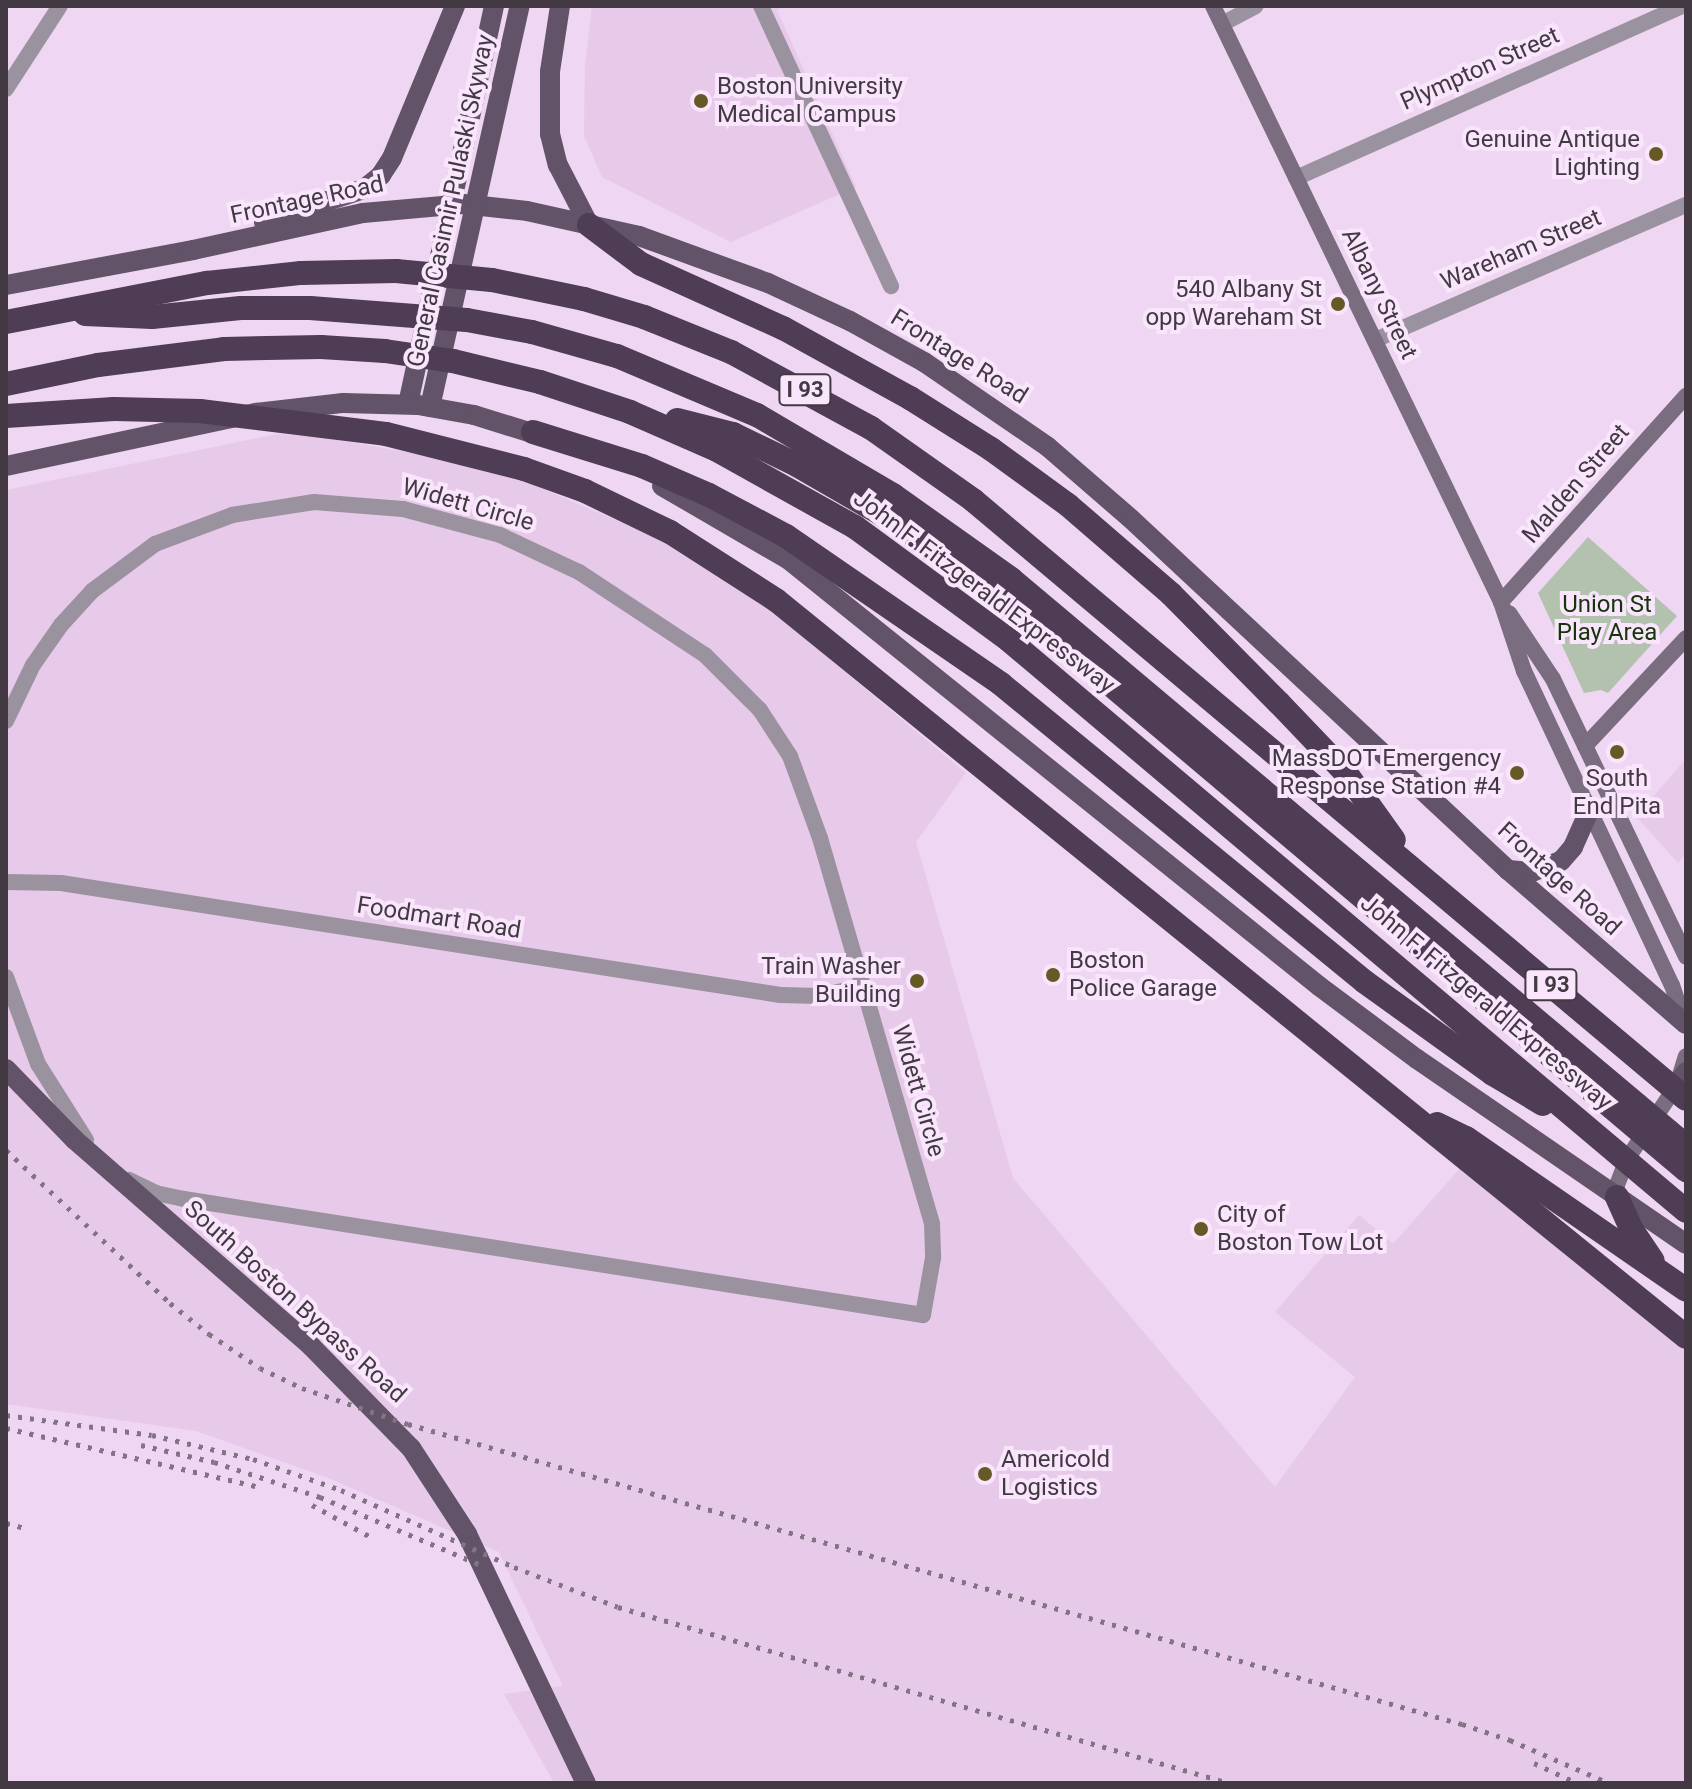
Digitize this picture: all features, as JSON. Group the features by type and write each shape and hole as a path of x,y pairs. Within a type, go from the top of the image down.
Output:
{"highway":[{"path":"589,225 641,264 774,323 910,398 991,449 1068,505 1171,594 1346,773 1417,871"},
{"name":"I 93","path":"6,322 239,279 333,271 396,271 492,280 554,291 644,317 702,339 761,366 844,412 973,500 1417,871 1683,1085"},
{"path":"50,312 152,317 241,308 310,308 467,320 522,330 605,352 722,398 861,474 1000,571 1528,1024 1686,1170"},
{"name":"John F. Fitzgerald Expressway","path":"6,384 162,355 224,349 321,347 453,361 601,401 689,437 773,479 908,564 1078,695 1497,1064 1600,1137 1686,1211"},
{"path":"601,401 733,434 847,493 941,552 1065,646 1528,1024 1686,1146"},
{"path":"6,416 114,409 200,411 386,434 509,464 614,503 697,547 776,600 1686,1337"},
{"path":"533,432 642,466 709,495 810,552 1001,684 1365,982 1497,1064"},
{"path":"1399,1105 1466,1138 1686,1290"},
{"path":"1617,1197 1632,1230 1650,1258 1686,1300"}],"main road":[{"path":"193,250 252,226 340,198 375,182 392,158 455,6"},
{"name":"General Casimir Pulaski Skyway","path":"402,398 494,6"},
{"name":"General Casimir Pulaski Skyway","path":"433,399 520,6"},
{"path":"560,6 550,82 550,134 558,165 589,225"},
{"name":"Albany Street","path":"1213,6 1501,602 1521,664 1588,813 1672,985 1685,1027"},
{"name":"Frontage Road","path":"6,285 193,250 341,217 424,205 498,206 589,225 680,249 805,300 924,362 1048,447 1130,518 1508,870 1685,1027"},
{"name":"Malden Street","path":"1501,602 1686,396"},
{"path":"6,466 288,408 402,398 433,399 533,432 621,466 676,493 789,560 1319,986 1417,1059 1686,1244"},
{"name":"Albany Street","path":"1501,602 1553,679 1686,957"},
{"path":"1585,746 1686,638"},
{"path":"1508,870 1532,872 1561,861 1573,847 1588,813"},
{"path":"1617,1197 1617,1185 1627,1159 1683,1085 1686,1056"},
{"name":"South Boston Bypass Road","path":"6,1069 75,1140 311,1346 411,1448 467,1534 586,1783"}],"street":[{"path":"6,89 60,6"},
{"path":"761,6 891,286"},
{"path":"1222,24 1256,6"},
{"name":"Plympton Street","path":"1296,178 1683,6"},
{"name":"Wareham Street","path":"1375,340 1686,205"},
{"name":"Widett Circle","path":"6,721 33,665 76,607 138,554 190,528 253,509 335,502 403,509 476,528 561,562 675,632 719,668 760,710 790,756 802,783 934,1234 923,1315 184,1199 143,1188 96,1152 57,1098 31,1047 6,977"},
{"name":"Foodmart Road","path":"6,882 61,883 780,995 821,996 863,986"}],"shaded area":[{"name":"Boston University Medical Campus","path":"592,6 784,6 777,10 856,187 731,242 602,177 584,136 585,66"},
{"path":"277,434 320,437 424,455 529,483 663,540 773,612 966,773 916,842 1013,1178 1275,1487 1355,1377 1275,1312 1359,1215 1393,1244 1461,1167 1686,1349 1686,1783 554,1783 504,1694 563,1686 499,1552 326,1477 196,1431 6,1404 6,490"},
{"path":"1686,759 1686,854 1678,863 1636,816"}],"green space":[{"name":"Union St Play Area","path":"1588,537 1677,616 1608,693 1601,690 1584,693 1538,593"}],"railway":[{"path":"6,1150 170,1303 260,1368 302,1388 408,1424 1462,1724 1510,1740 1609,1783"},
{"path":"6,1415 152,1435 253,1459 341,1490 514,1567 618,1607 1229,1783"},
{"path":"6,1428 259,1487"},
{"path":"141,1445 214,1462 320,1497 483,1566"},
{"path":"312,1505 369,1536"},
{"path":"6,1523 28,1529"},
{"path":"1534,1763 1577,1783"}],"place":[{"name":"Boston University Medical Campus","path":"701,101"},
{"name":"Genuine Antique Lighting","path":"1656,154"},
{"name":"540 Albany St opp Wareham St","path":"1338,304"},
{"name":"South End Pita","path":"1617,752"},
{"name":"MassDOT Emergency Response Station #4","path":"1517,773"},
{"name":"Boston Police Garage","path":"1053,975"},
{"name":"Train Washer Building","path":"917,981"},
{"name":"City of Boston Tow Lot","path":"1201,1229"},
{"name":"Americold Logistics","path":"985,1474"}]}
